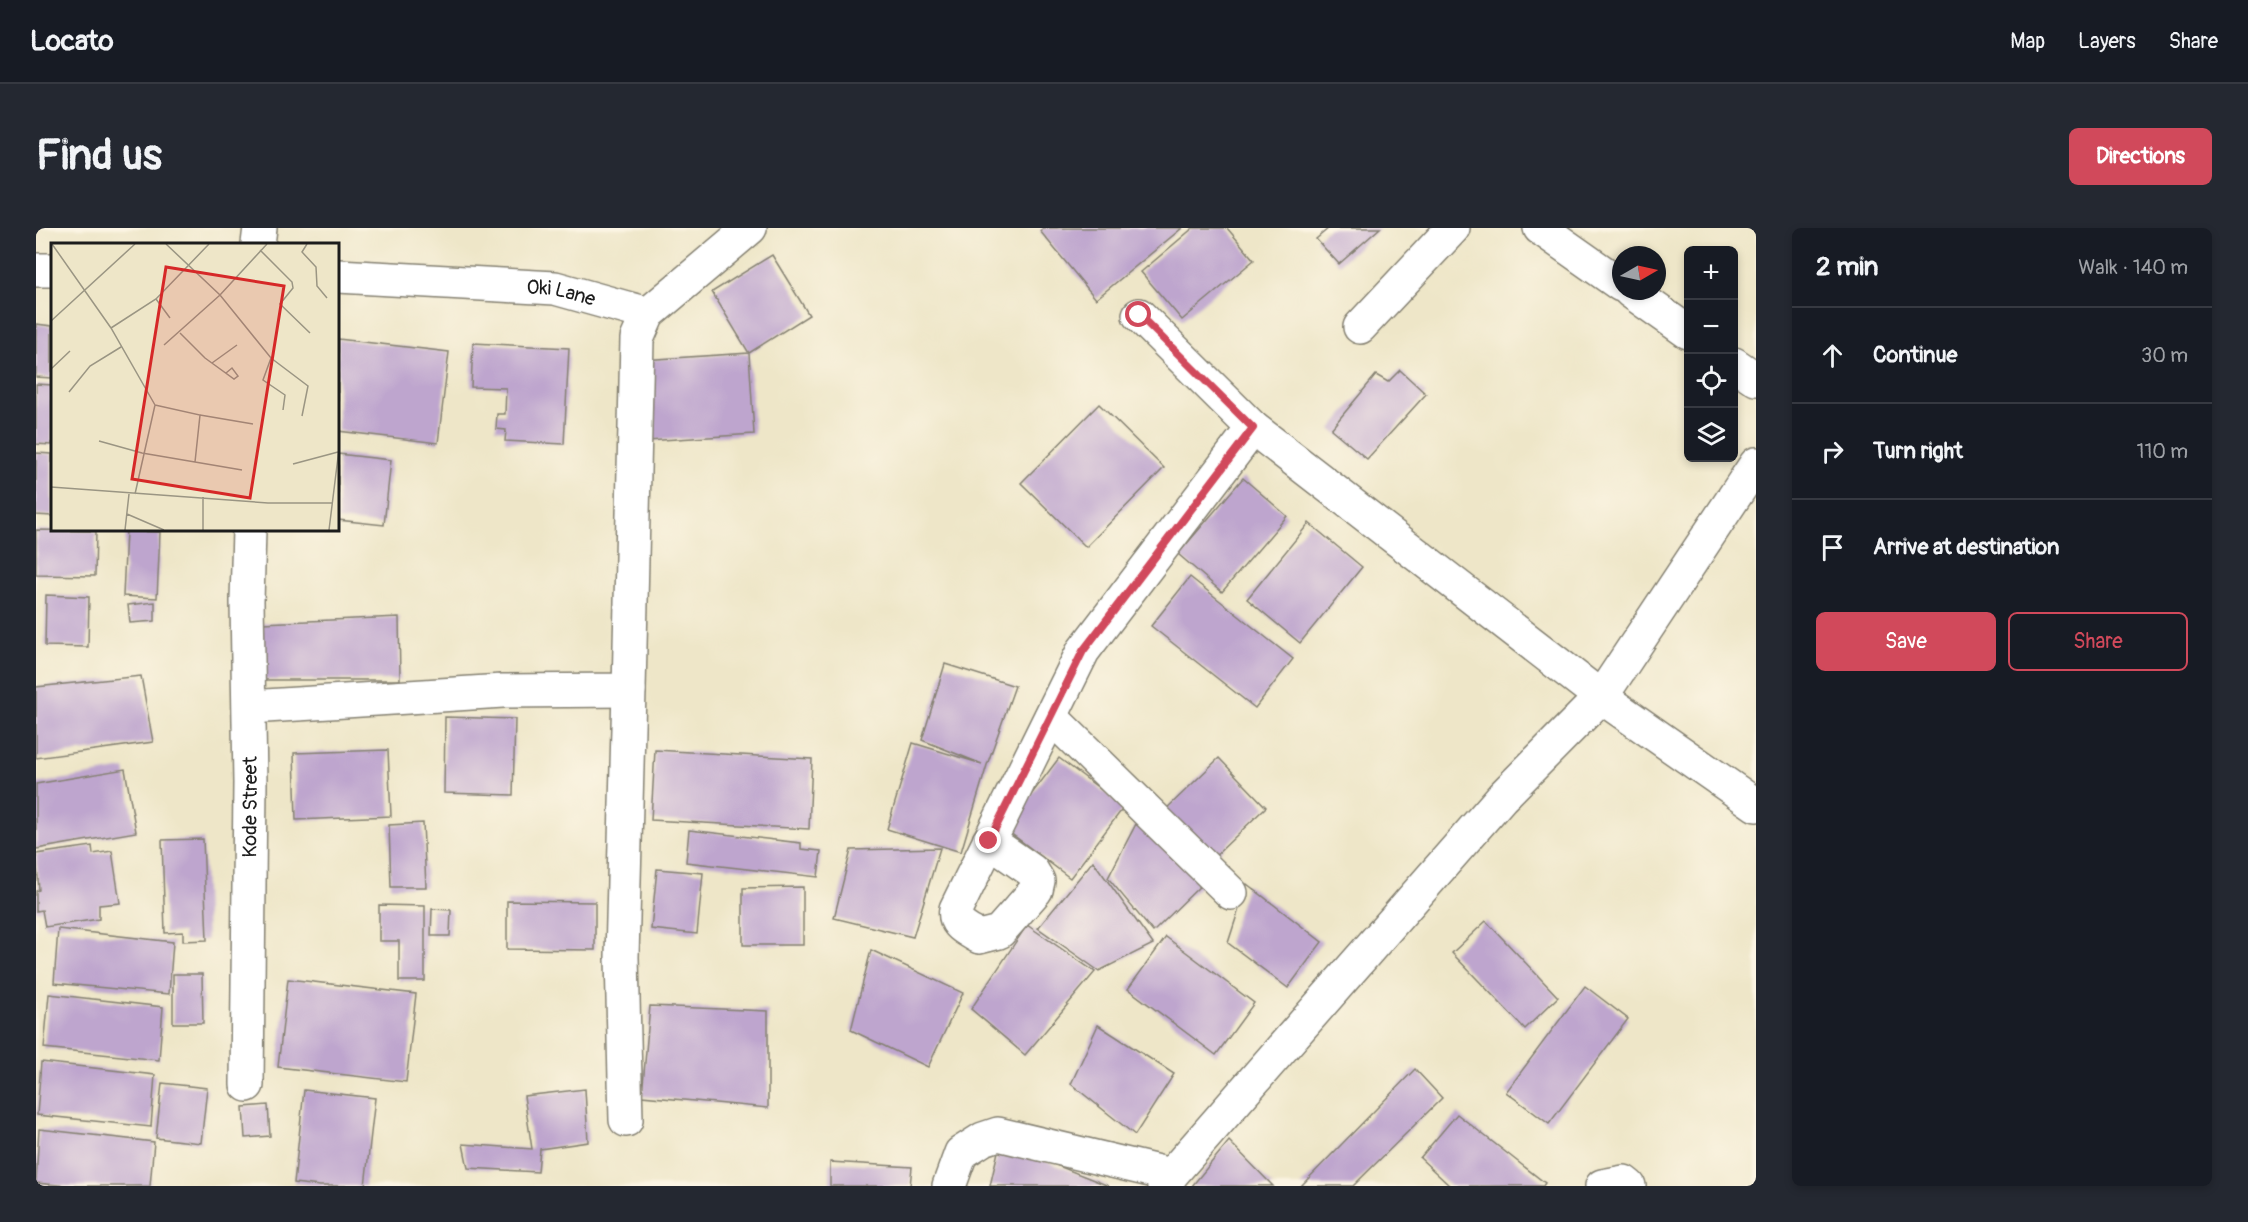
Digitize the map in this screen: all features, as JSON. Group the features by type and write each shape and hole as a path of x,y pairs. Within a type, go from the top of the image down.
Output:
{"street":[{"path":"258,243 260,228"},
{"path":"626,1120 622,957 637,339 648,315 750,228"},
{"path":"1360,327 1453,228"},
{"path":"1540,228 1612,279"},
{"name":"Oki Lane","path":"339,276 555,288 648,315"},
{"path":"1643,300 1684,329"},
{"path":"1139,315 1253,428 1601,697 1756,805"},
{"path":"1738,367 1756,379"},
{"path":"989,841 1083,651 1253,428"},
{"path":"949,1186 961,1154 983,1139 998,1134 1168,1181 1502,797 1601,697 1756,464"},
{"name":"Kode Street","path":"247,1085 249,531"},
{"path":"250,708 503,691 629,690"},
{"path":"1051,717 1231,893"},
{"path":"1602,1186 1624,1182 1629,1186"}],"building":[{"path":"1043,228 1182,228 1096,299 1040,231"},
{"path":"1193,228 1227,228 1254,260 1182,320 1141,272"},
{"path":"1329,228 1380,228 1339,264 1316,239"},
{"path":"772,255 809,315 749,353 712,292"},
{"path":"36,324 51,326 51,378 36,377"},
{"path":"339,339 449,352 438,443 339,431"},
{"path":"473,343 569,348 564,444 505,441 506,430 496,429 497,414 505,414 506,388 471,387"},
{"path":"749,353 754,434 647,441 642,360"},
{"path":"1400,370 1426,394 1367,459 1331,429 1376,375 1388,382"},
{"path":"36,384 51,385 51,445 36,444"},
{"path":"1099,404 1164,468 1086,547 1021,483"},
{"path":"36,453 51,454 51,516 36,515"},
{"path":"339,454 391,460 384,525 339,520"},
{"path":"1243,478 1287,516 1222,592 1178,554"},
{"path":"1309,523 1362,567 1300,643 1247,599"},
{"path":"36,530 96,531 95,576 36,575"},
{"path":"126,531 160,532 157,598 123,596"},
{"path":"1190,577 1293,659 1255,708 1151,626"},
{"path":"46,595 89,597 88,647 45,646"},
{"path":"155,602 155,621 130,623 128,605"},
{"path":"399,617 400,680 257,680 263,623"},
{"path":"945,664 1015,686 987,765 961,852 887,829 913,743 982,764 922,740"},
{"path":"141,676 153,742 36,758 36,687"},
{"path":"445,717 515,719 513,795 444,793"},
{"path":"388,750 391,816 296,820 294,753"},
{"path":"655,750 812,759 809,829 651,820"},
{"path":"1059,758 1124,807 1070,878 1005,829"},
{"path":"1219,758 1266,807 1209,862 1162,813"},
{"path":"125,769 136,832 36,849 36,784"},
{"path":"423,823 426,887 391,887 389,825"},
{"path":"1136,824 1207,879 1153,932 1108,878"},
{"path":"689,830 801,843 801,849 821,851 818,877 686,862"},
{"path":"203,839 207,940 183,941 183,932 165,933 162,840"},
{"path":"92,846 93,854 112,851 120,903 99,905 99,919 45,927 42,910 36,911 36,891 39,890 36,854"},
{"path":"940,848 913,937 834,918 851,850"},
{"path":"1093,861 1153,944 1099,971 1038,928"},
{"path":"657,869 703,873 697,934 651,929"},
{"path":"1247,884 1322,942 1288,988 1228,943"},
{"path":"803,887 803,945 743,945 743,888"},
{"path":"507,901 595,902 595,950 507,949"},
{"path":"379,905 425,906 425,981 399,981 399,941 379,941"},
{"path":"432,909 451,910 450,936 431,936"},
{"path":"1486,921 1558,997 1525,1029 1452,953"},
{"path":"1027,925 1095,972 1025,1055 971,1009"},
{"path":"58,929 173,942 169,994 54,983"},
{"path":"1166,937 1254,1003 1216,1055 1128,989"},
{"path":"871,950 963,993 928,1067 851,1030"},
{"path":"173,974 202,974 203,1023 173,1023"},
{"path":"288,979 416,994 406,1082 278,1067"},
{"path":"1585,986 1628,1019 1549,1124 1506,1092"},
{"path":"49,994 163,1007 159,1060 44,1048"},
{"path":"650,1006 768,1011 768,1108 642,1096"},
{"path":"1098,1025 1174,1074 1135,1135 1071,1084"},
{"path":"41,1062 155,1075 151,1127 37,1115"},
{"path":"1415,1069 1442,1098 1353,1186 1301,1186"},
{"path":"162,1083 207,1088 201,1143 156,1138"},
{"path":"585,1089 588,1142 540,1149 538,1172 468,1168 463,1144 532,1149 524,1096"},
{"path":"304,1090 375,1098 365,1186 320,1186 294,1183"},
{"path":"268,1105 270,1136 245,1138 243,1107"},
{"path":"1457,1114 1545,1183 1543,1186 1450,1186 1420,1158"},
{"path":"39,1129 154,1142 150,1186 69,1186 36,1183"},
{"path":"1229,1141 1273,1186 1192,1186"},
{"path":"1000,1143 1109,1186 990,1186"},
{"path":"830,1162 912,1167 910,1186 830,1186"}],"route":[{"path":"989,841 1083,651 1253,428 1139,315"}]}
